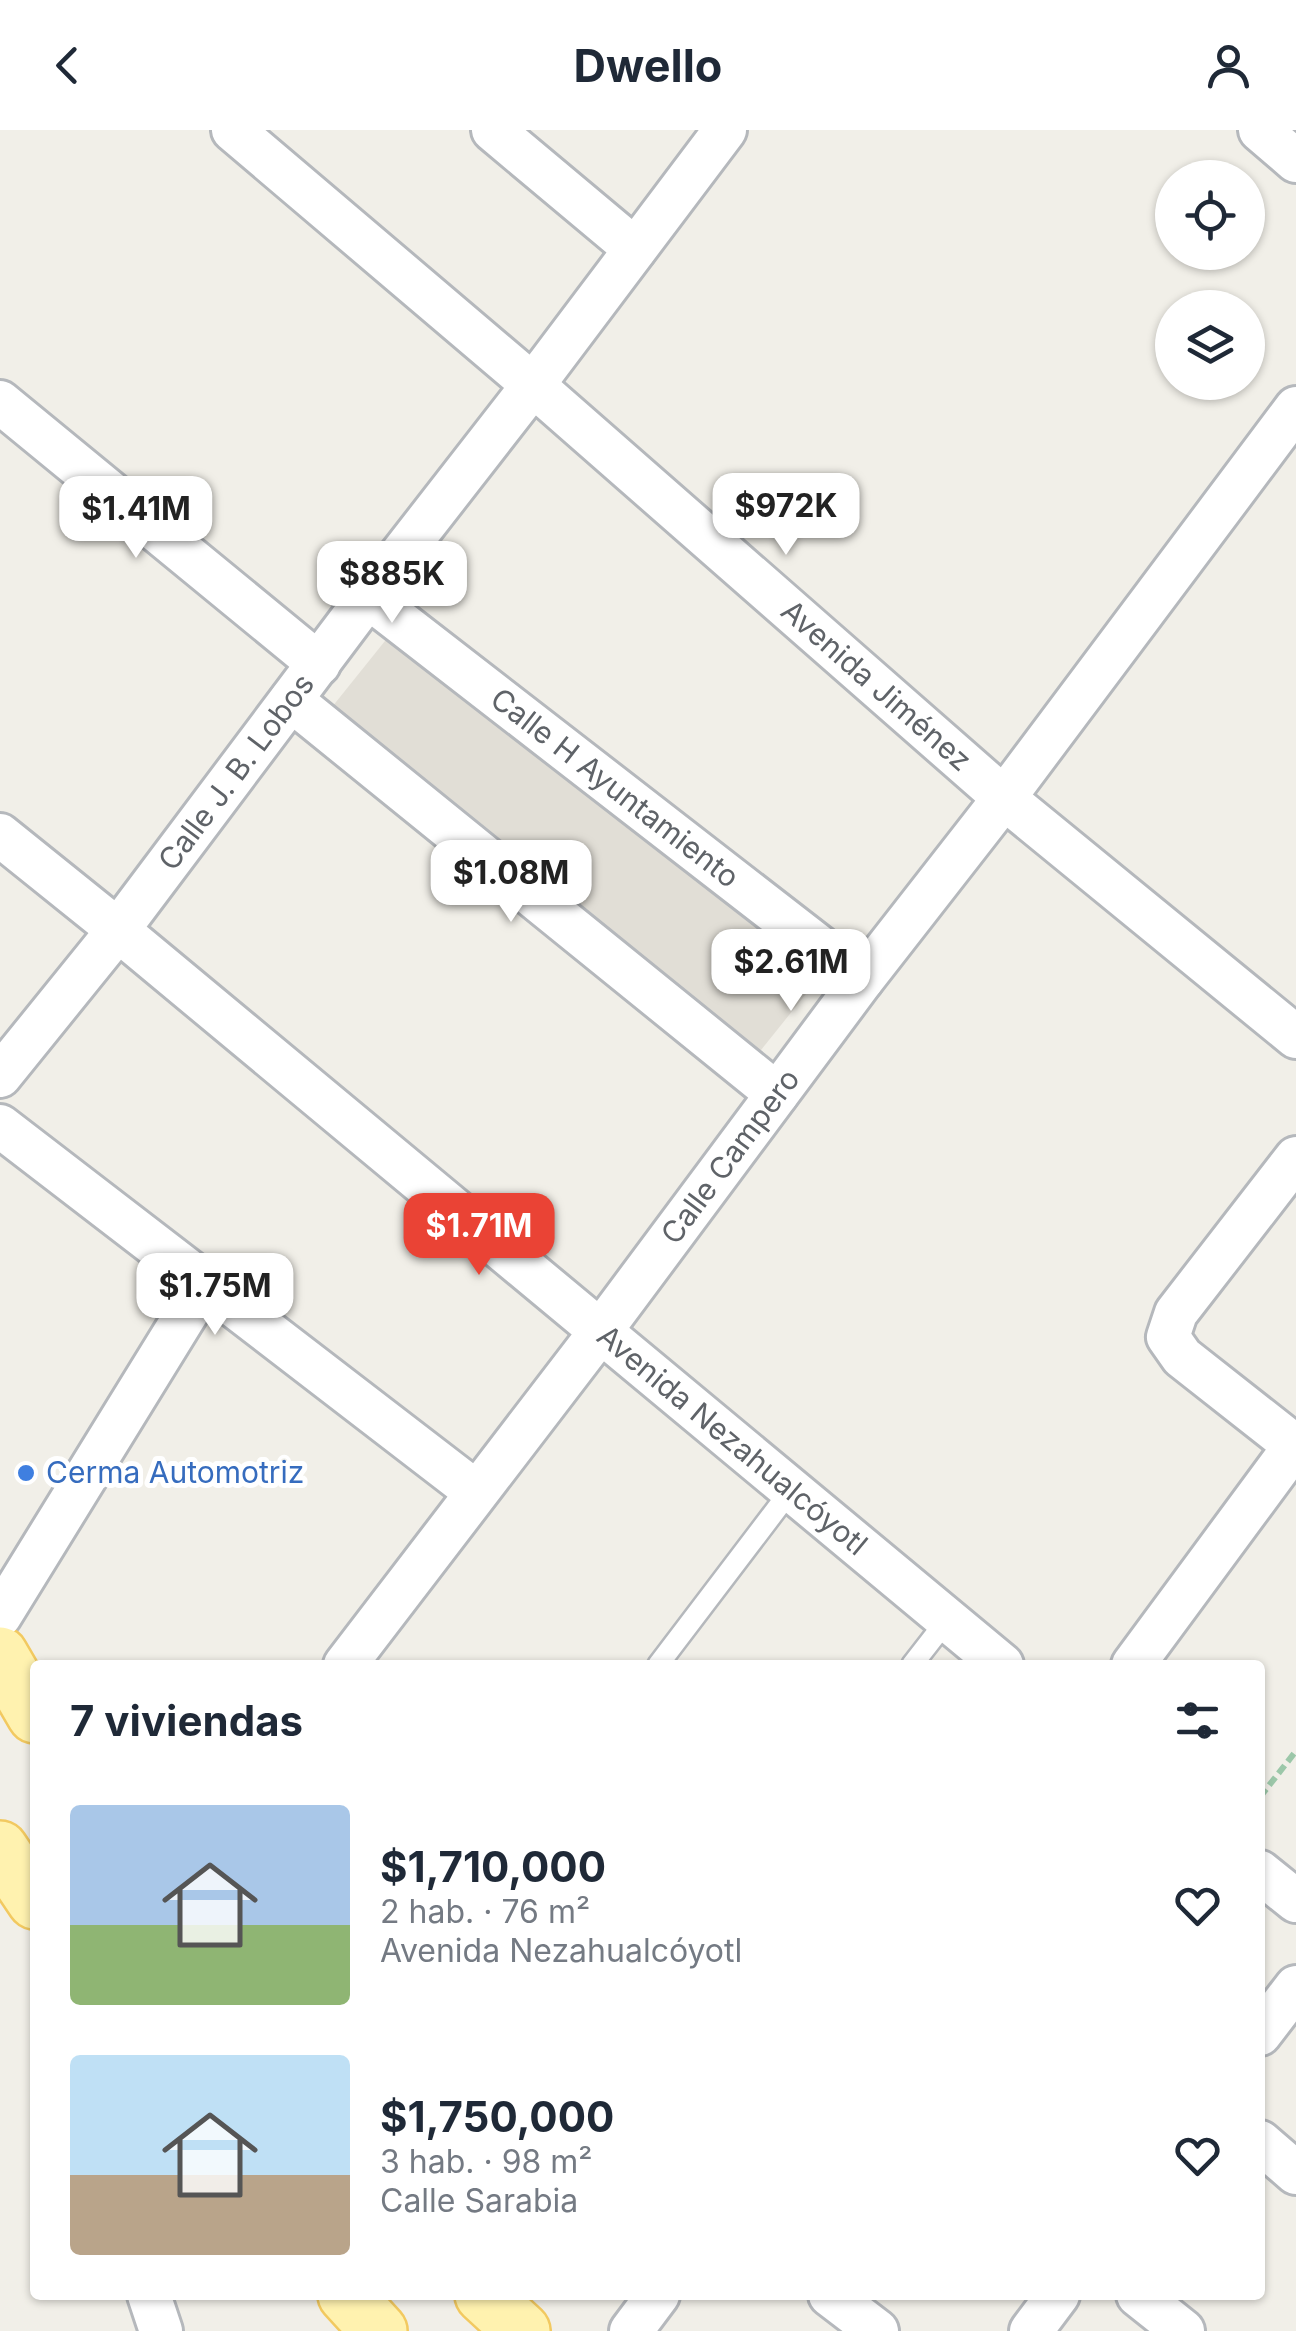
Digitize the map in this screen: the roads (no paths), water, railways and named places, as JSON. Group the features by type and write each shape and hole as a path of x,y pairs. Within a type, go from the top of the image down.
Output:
{"main road":[{"path":"0,1655 30,1706"},
{"path":"0,1849 30,1894"},
{"path":"351,2300 379,2331"},
{"path":"488,2300 522,2331"}],"street":[{"name":"Avenida Jiménez","path":"233,130 533,385 1004,798 1296,1037"},
{"path":"494,130 635,249"},
{"name":"Calle J. B. Lobos","path":"0,1076 118,930 725,130"},
{"path":"1260,130 1296,161"},
{"path":"0,402 318,664"},
{"name":"Calle Campero","path":"349,1660 1296,408"},
{"name":"Calle H Ayuntamiento","path":"368,597 862,980"},
{"path":"291,700 777,1094"},
{"name":"Avenida Nezahualcóyotl","path":"0,835 996,1660"},
{"path":"0,1126 476,1492"},
{"path":"1137,1660 1296,1445 1182,1356 1168,1338 1176,1313 1296,1158"},
{"path":"0,1616 204,1284"},
{"path":"1265,1876 1296,1901"},
{"path":"1265,2027 1296,1987"},
{"path":"1265,2146 1296,2173"},
{"path":"631,2331 654,2300"},
{"path":"837,2300 877,2331"},
{"path":"1031,2331 1054,2300"},
{"path":"1144,2300 1183,2331"}],"lane":[{"path":"662,1660 791,1490"},
{"path":"916,1660 947,1620"}],"place":[{"name":"Cerma Automotriz","path":"26,1473"}]}
